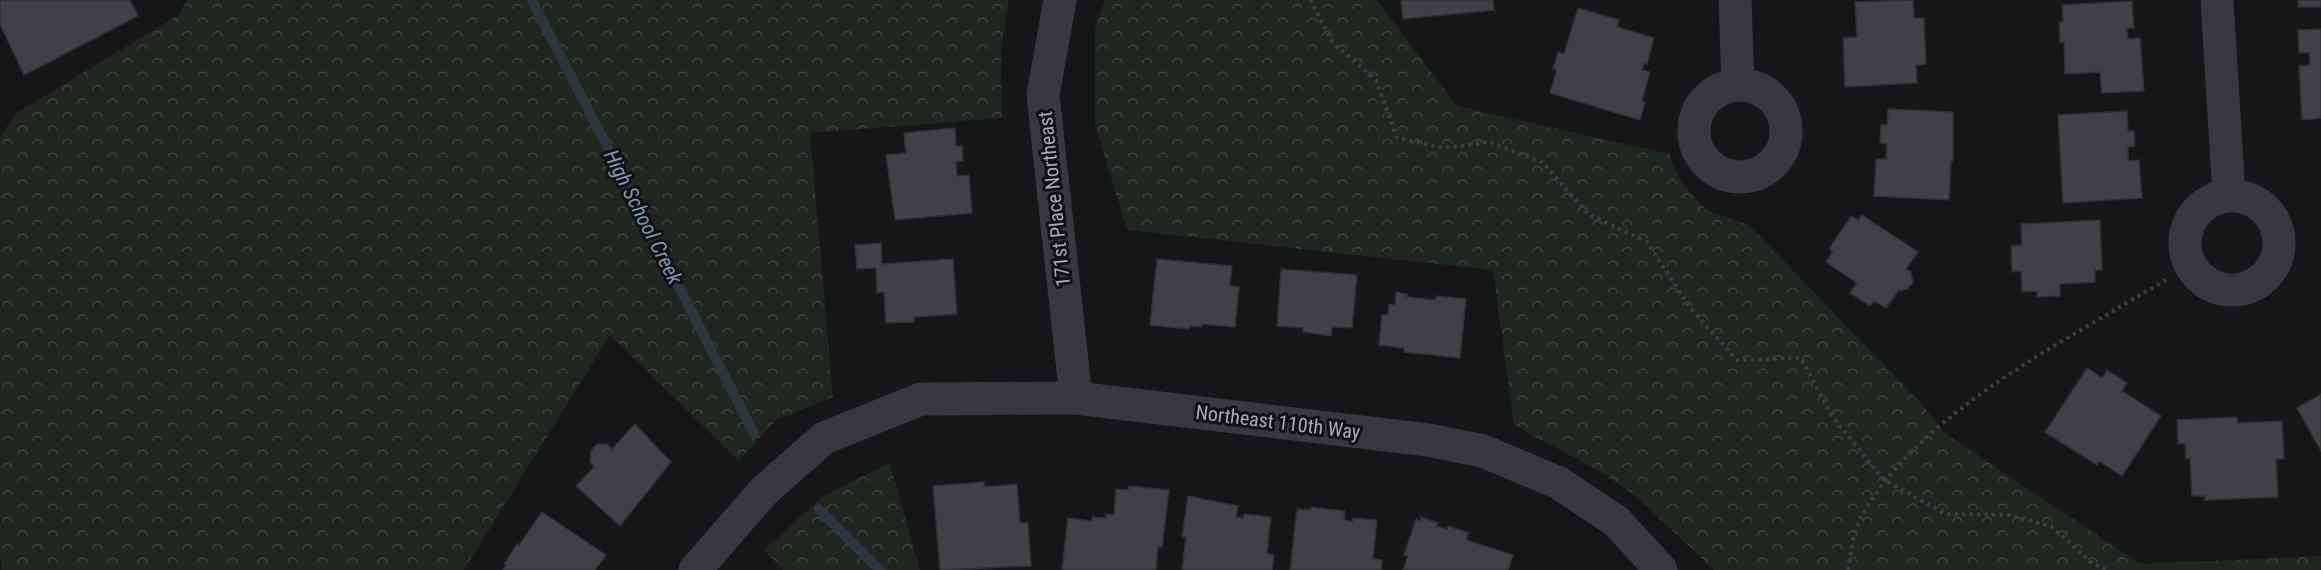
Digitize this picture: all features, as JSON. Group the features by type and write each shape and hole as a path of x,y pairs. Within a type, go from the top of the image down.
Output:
{"street":[{"name":"171st Place Northeast","path":"1060,0 1043,95 1076,398"},
{"path":"1735,0 1738,84"},
{"path":"2217,0 2229,196"},
{"name":"Northeast 110th Way","path":"696,570 764,491 824,438 921,399 1076,398 1428,440 1483,451 1559,483 1616,521 1661,570"}],"path":[{"path":"1310,0 1333,43 1376,80 1397,138 1443,148 1490,142 1542,162 1588,214 1647,242 1691,309 1737,360 1801,358 1832,416 1884,480 1946,514 2010,516 2052,528 2093,564 2107,570"},
{"path":"1848,570 1858,524 1884,480 1963,404 2167,279"}],"green space":[{"path":"187,0 1009,0 1001,50 1002,118 810,133 833,397 776,420 739,461 610,335 464,570 2,570 0,555 0,137 15,114 180,14"},
{"path":"1105,0 1377,0 1457,106 1669,154 1681,182 1706,210 1749,225 1919,401 1946,434 2141,564 2321,556 2321,570 1714,570 1637,497 1604,474 1514,425 1493,270 1127,230 1095,125 1095,29"},
{"path":"890,463 920,570 783,570 764,550 823,496"}],"building":[{"path":"0,0 130,0 138,16 24,75 0,24"},
{"path":"1401,0 1493,0 1494,10 1403,19"},
{"path":"1913,0 1914,18 1924,18 1926,64 1916,65 1917,83 1845,87 1843,38 1857,37 1855,2"},
{"path":"2298,0 2321,0 2321,7 2298,7"},
{"path":"2132,1 2134,28 2127,28 2128,39 2140,38 2144,91 2102,93 2100,72 2065,74 2064,42 2060,42 2059,22 2063,22 2062,5"},
{"path":"1578,8 1619,20 1617,27 1654,38 1647,64 1644,63 1642,70 1650,72 1642,101 1645,102 1640,120 1550,93 1557,70 1553,69 1558,52 1564,54"},
{"path":"2321,29 2321,118 2302,120 2299,66 2310,65 2309,52 2299,53 2298,30"},
{"path":"1888,109 1953,112 1953,161 1951,161 1949,200 1874,196 1876,159 1886,159 1887,144 1880,143 1881,125 1887,125"},
{"path":"2127,111 2128,131 2134,131 2135,146 2128,147 2128,161 2139,160 2142,198 2063,203 2058,115"},
{"path":"955,128 956,146 962,146 963,161 956,162 957,176 969,175 972,213 895,220 886,155 906,153 904,133"},
{"path":"1862,215 1918,252 1906,269 1911,272 1913,282 1907,289 1898,291 1886,308 1874,301 1870,306 1850,293 1857,283 1826,262 1833,251 1829,249 1851,216 1858,220"},
{"path":"2100,220 2102,270 2095,270 2095,282 2060,284 2060,296 2037,297 2037,291 2022,292 2021,271 2012,272 2011,246 2022,245 2021,224"},
{"path":"881,243 882,264 953,259 957,314 914,317 914,322 886,323 884,292 877,293 876,268 857,269 855,245"},
{"path":"1157,259 1232,266 1230,286 1239,287 1235,327 1202,324 1202,327 1190,326 1189,329 1150,325"},
{"path":"1281,269 1357,275 1352,328 1332,327 1331,336 1303,332 1303,328 1277,326"},
{"path":"1396,292 1408,294 1407,297 1436,300 1436,296 1466,299 1460,358 1404,352 1404,348 1379,345 1382,315 1388,315 1389,304 1395,305"},
{"path":"2087,368 2102,378 2107,370 2127,383 2122,391 2161,416 2122,476 2099,461 2097,465 2045,432"},
{"path":"2321,394 2321,451 2297,408"},
{"path":"2237,417 2237,423 2282,421 2284,459 2276,459 2278,497 2205,500 2205,496 2192,496 2190,458 2186,459 2185,443 2178,444 2177,420"},
{"path":"635,424 671,462 620,526 576,486 594,467 590,462 591,451 597,444 607,444 612,449"},
{"path":"984,482 984,487 1017,484 1020,523 1028,523 1031,566 940,570 933,486"},
{"path":"1129,486 1169,490 1162,547 1158,547 1156,570 1062,570 1068,518 1092,521 1092,517 1106,518 1106,514 1114,515 1116,489 1128,490"},
{"path":"1188,496 1238,506 1236,517 1243,518 1244,514 1271,517 1267,553 1274,555 1272,570 1182,570 1186,537 1182,537"},
{"path":"1311,507 1345,511 1344,520 1352,522 1353,518 1377,520 1373,559 1382,560 1381,570 1290,570 1297,509 1311,510"},
{"path":"542,512 606,555 595,570 503,570 506,565 504,564 517,544 519,545"},
{"path":"1421,517 1438,523 1436,526 1447,529 1448,526 1469,533 1466,540 1513,555 1508,570 1403,570 1408,556 1404,555 1416,519 1420,521"}],"waterway":[{"name":"High School Creek","path":"532,0 754,433"},
{"name":"High School Creek","path":"819,509 880,570"}]}
